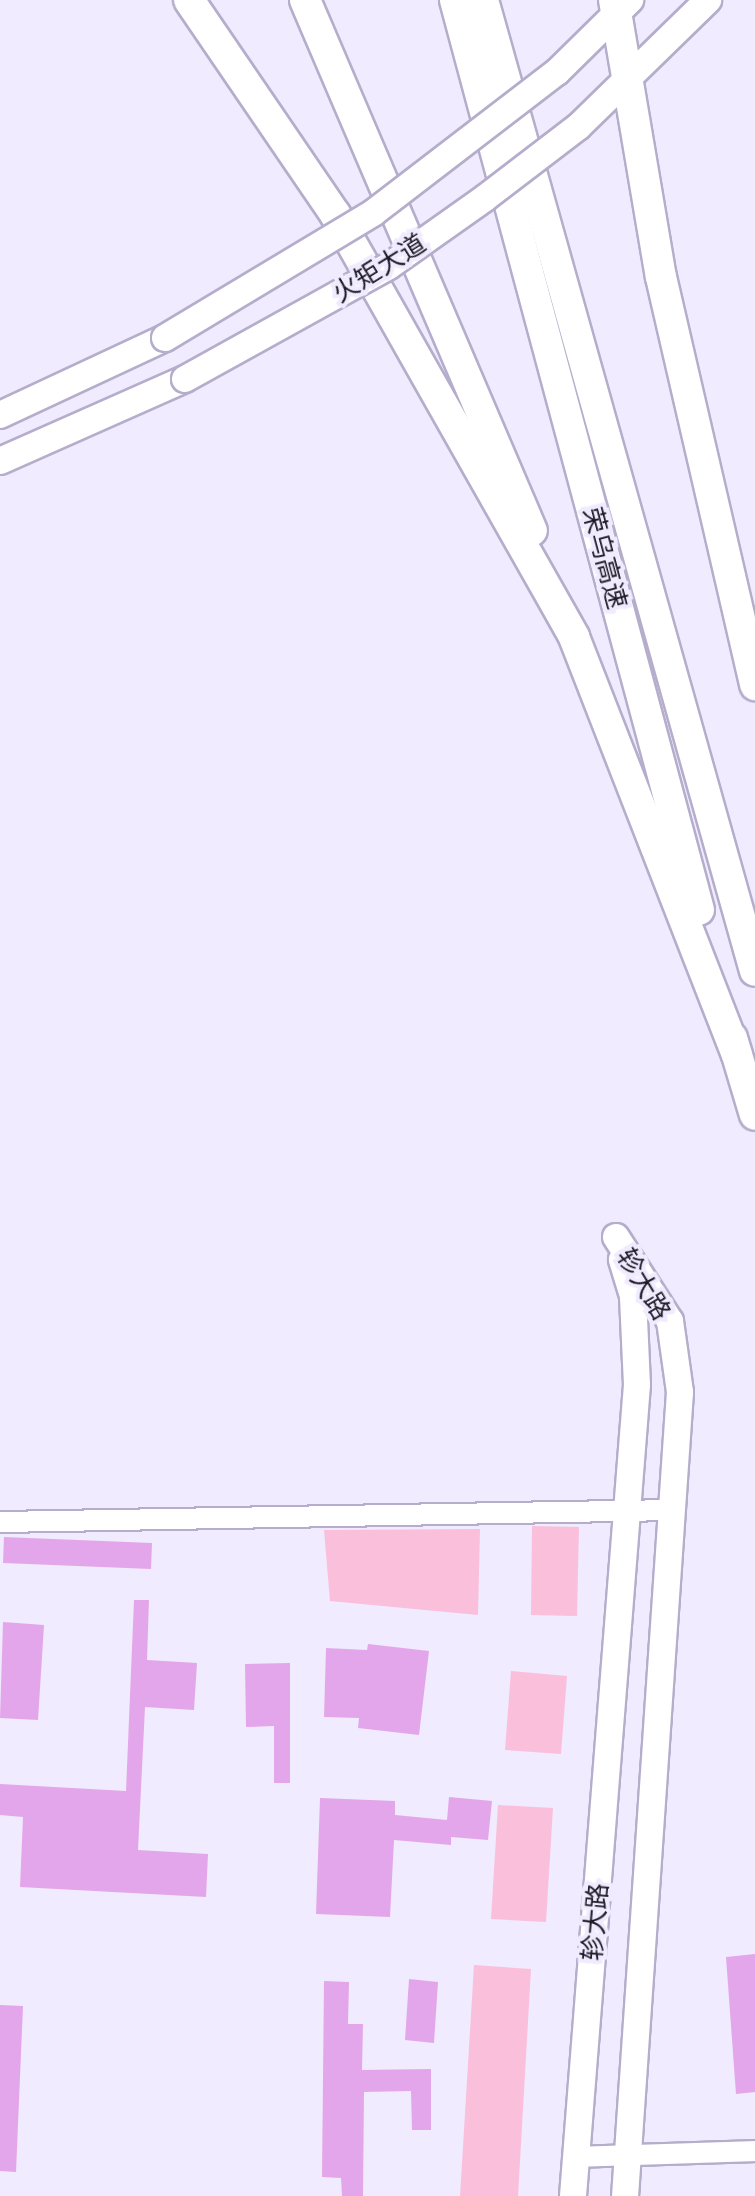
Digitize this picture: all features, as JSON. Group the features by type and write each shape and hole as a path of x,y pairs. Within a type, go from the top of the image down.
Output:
{"highway":[{"path":"189,0 335,214 574,637"},
{"path":"305,0 343,98 477,391 737,1054"},
{"name":"荣乌高速","path":"455,0 755,1115"},
{"name":"荣乌高速","path":"483,0 755,971"},
{"path":"614,0 661,277 755,685"}],"main road":[{"name":"火矩大道","path":"0,415 98,373 165,338 373,213 557,72 630,0"},
{"name":"火矩大道","path":"0,461 185,379 389,266 578,127 708,0"},
{"name":"轸大路","path":"573,2196 628,1509 637,1343 633,1296 616,1237 658,1297 675,1344 680,1392 625,2196"}],"street":[{"path":"0,1522 674,1510"},
{"path":"576,2157 755,2151"}],"shaded area":[{"path":"532,1526 579,1527 577,1616 531,1615"},
{"path":"480,1529 478,1615 330,1601 324,1530"},
{"path":"511,1671 567,1676 561,1754 505,1750"},
{"path":"498,1805 553,1808 546,1922 491,1919"},
{"path":"474,1965 531,1969 518,2196 460,2196"}],"building":[{"path":"4,1537 152,1543 151,1569 3,1563"},
{"path":"134,1600 149,1600 147,1660 197,1663 194,1710 145,1707 138,1850 208,1854 206,1897 20,1887 23,1817 0,1815 0,1784 126,1791"},
{"path":"3,1622 44,1625 38,1720 0,1718"},
{"path":"368,1644 429,1651 419,1735 358,1728 359,1718 324,1717 326,1648 367,1650"},
{"path":"290,1663 290,1783 274,1783 274,1726 246,1727 245,1664"},
{"path":"449,1797 492,1801 488,1840 451,1837 451,1845 394,1840 390,1917 316,1914 320,1798 395,1801 395,1815 447,1820"},
{"path":"755,1954 755,2092 736,2094 726,1957"},
{"path":"409,1979 438,1982 434,2043 405,2040"},
{"path":"324,1981 349,1982 348,2024 363,2024 362,2070 431,2069 431,2130 412,2130 411,2091 364,2092 363,2196 342,2196 341,2178 322,2177"},
{"path":"0,2005 23,2006 16,2172 0,2171"}]}
